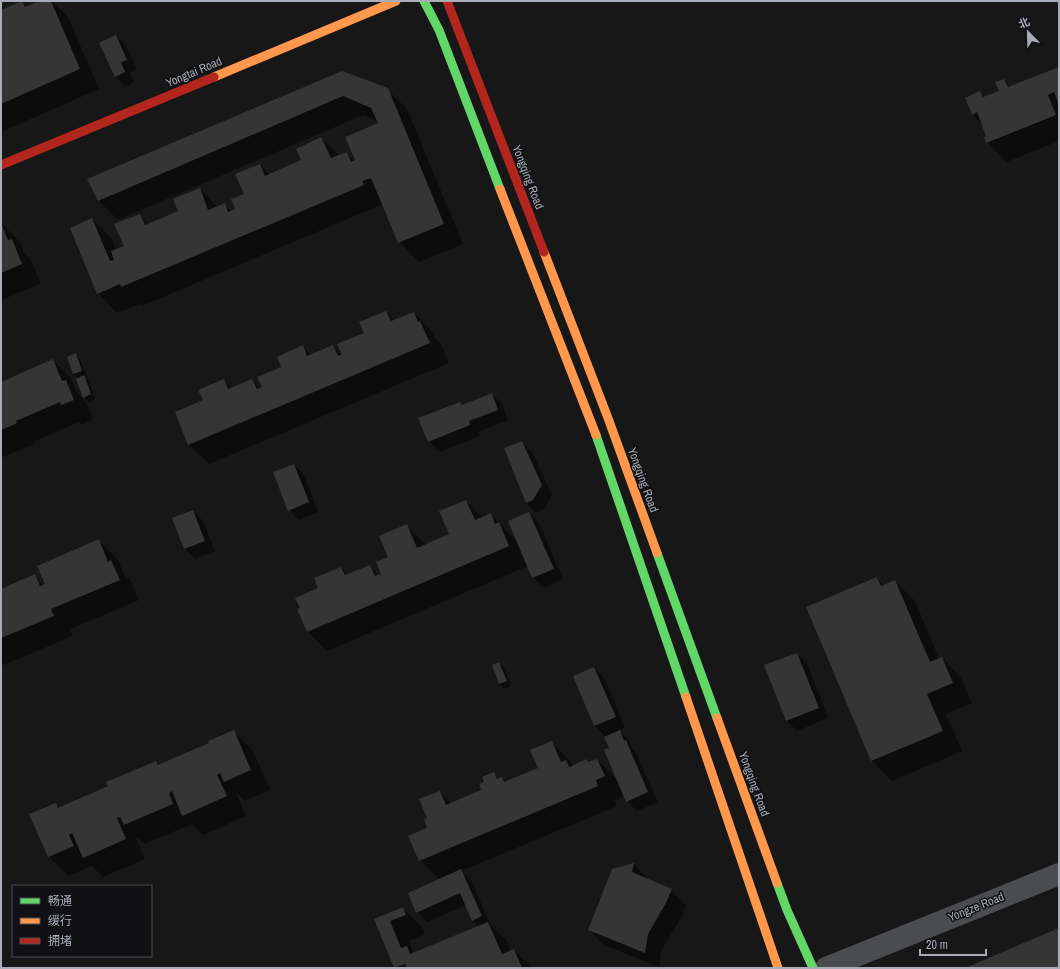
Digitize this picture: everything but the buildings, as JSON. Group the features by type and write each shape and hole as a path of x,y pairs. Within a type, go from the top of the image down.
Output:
{"street":[{"name":"Yongtai Road","path":"1,165 396,1"},
{"path":"424,1 439,30 512,222 591,421 778,968"},
{"name":"Yongqing Road","path":"447,1 608,418 787,910 813,968"},
{"name":"Yongze Road","path":"826,968 1059,874"}],"traffic: fast":[{"path":"424,1 439,30 500,189"},
{"path":"596,435 686,697"},
{"path":"657,553 717,718"},
{"path":"777,883 787,910 813,968"}],"traffic: slow":[{"path":"214,77 396,1"},
{"path":"500,189 596,435"},
{"path":"544,252 608,418 657,553"},
{"path":"686,697 778,968"},
{"path":"717,718 777,883"}],"traffic: jam":[{"path":"447,1 544,252"},
{"path":"1,165 214,77"}]}
